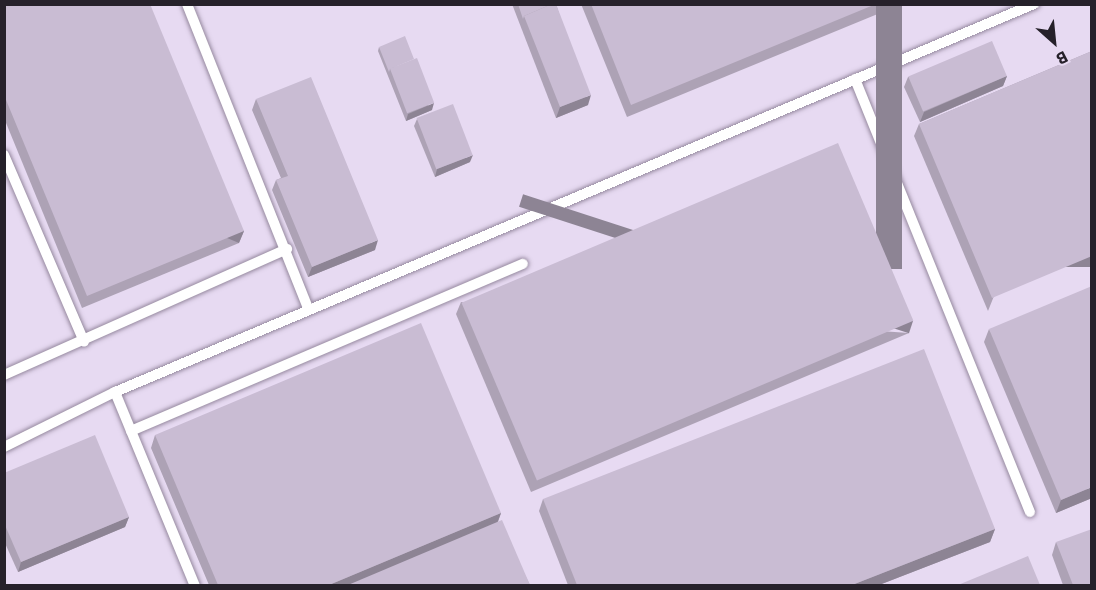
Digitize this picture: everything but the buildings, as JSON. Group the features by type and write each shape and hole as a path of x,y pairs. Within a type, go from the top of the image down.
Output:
{"lane":[{"path":"187,4 287,249 309,310"},
{"path":"4,447 115,392 1034,4"},
{"path":"855,78 1030,512"},
{"path":"4,155 84,342"},
{"path":"4,375 84,342 287,249"},
{"path":"131,431 523,264"},
{"path":"115,392 195,585"}]}
